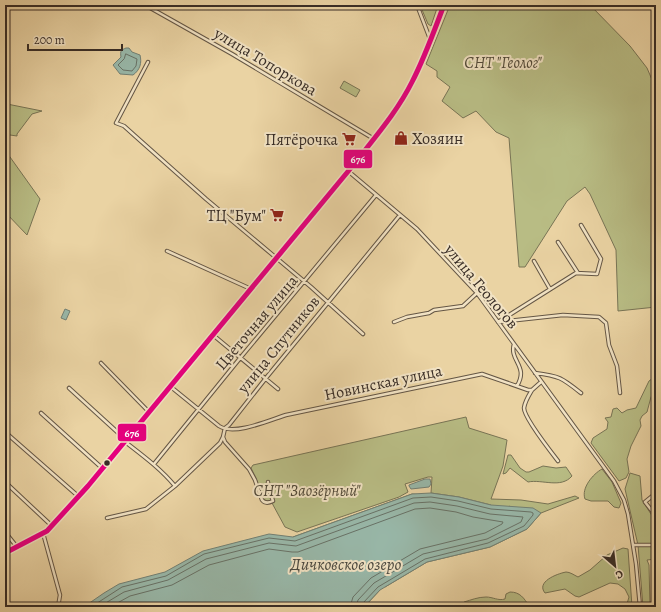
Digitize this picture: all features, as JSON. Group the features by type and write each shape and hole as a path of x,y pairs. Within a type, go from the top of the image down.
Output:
{"main road":[{"path":"5,554 43,533 52,526 149,412 374,139 406,94 444,5"}],"street":[{"name":"улица Топоркова","path":"145,5 232,54 374,139"},
{"path":"417,5 430,39"},
{"path":"148,62 116,123 129,130 206,199 305,282 363,334"},
{"name":"улица Геологов","path":"348,171 417,229 476,293 614,481 624,500 628,514 636,564 640,607"},
{"name":"Цветочная улица","path":"154,464 376,195"},
{"name":"улица Спутников","path":"107,518 146,509 175,486 220,443 225,428 400,215"},
{"path":"498,322 576,273 597,274 601,259 581,225"},
{"path":"558,242 578,274"},
{"path":"167,251 251,288"},
{"path":"534,261 550,289"},
{"path":"394,322 407,317 429,313 434,310 463,306 476,293"},
{"path":"498,322 563,315 599,316 606,323 610,345 617,366 620,393"},
{"path":"213,335 278,389"},
{"path":"514,344 513,352 522,376 517,386"},
{"path":"101,363 149,412"},
{"path":"535,373 553,375 562,378 581,393"},
{"name":"Новинская улица","path":"225,428 240,428 286,415 482,374 528,390 532,390"},
{"path":"541,382 532,390 524,410 558,461"},
{"path":"170,386 219,426 223,429 225,428"},
{"path":"69,388 125,440 154,464 175,486"},
{"path":"41,413 102,468"},
{"path":"5,432 78,496"},
{"path":"223,436 225,442 249,469 255,480 262,500 268,503 273,501 268,482"},
{"path":"5,482 52,526"},
{"path":"656,493 645,502 656,516"},
{"path":"5,532 18,547"},
{"path":"43,533 60,595 58,607"},
{"path":"633,545 656,545"}],"green space":[{"path":"420,5 438,5 431,26 428,24"},
{"name":"СНТ \"Геолог\"","path":"450,5 590,5 630,46 647,68 656,89 656,307 618,311 616,250 590,194 585,187 567,201 525,267 519,267 509,138 496,132 476,111 463,118 442,101 450,87 437,77 437,71 426,64"},
{"path":"344,81 360,90 356,97 340,88"},
{"path":"5,102 7,104 42,111 32,114 17,136 10,135 5,140"},
{"path":"5,150 40,199 27,235 5,212"},
{"path":"653,378 656,379 656,389 651,397 647,412 640,420 641,426 631,446 627,459 629,472 626,478 619,481 591,443 593,438 607,429 608,422 605,418 611,417 613,409 617,408 622,413 636,408 649,381"},
{"name":"СНТ \"Заозёрный\"","path":"466,417 469,428 507,440 503,466 491,499 521,500 548,504 575,496 579,498 541,513 527,529 490,547 427,562 385,587 373,581 366,589 357,591 355,601 360,606 380,590 364,607 334,607 335,594 322,568 306,553 338,536 369,524 383,510 354,523 299,542 293,537 412,494 440,499 466,509 470,505 475,511 488,519 492,527 499,534 504,532 512,520 509,516 510,506 497,514 491,505 459,497 431,493 432,477 428,477 405,484 408,492 399,497 297,532 285,527 272,503 263,499 251,468 253,465"},
{"path":"508,455 511,455 520,468 526,472 543,466 556,468 566,467 572,476 568,480 562,482 551,483 533,481 528,482 510,468 503,474"},
{"path":"602,469 612,482 621,503 619,508 614,507 608,501 591,501 585,499 584,495 586,486 595,474"},
{"path":"630,473 640,476 642,500 656,522 656,559 647,560 649,565 650,607 643,607 638,545 625,489"},
{"path":"623,548 628,549 632,607 626,607 629,597 625,589 618,584 610,583 579,597 565,589 545,593 543,585 548,579 566,572 578,577 590,570 607,555"},
{"path":"510,592 521,596 529,606 461,607 464,602 480,598 486,597 500,600 505,599 506,594"}],"water":[{"path":"129,48 132,52 140,55 140,66 133,75 120,74 113,65 121,57 121,51"},
{"path":"65,309 70,311 66,320 61,318"},
{"path":"425,479 430,479 431,484 429,487 411,489 409,486 409,485"},
{"name":"Дичковское озеро","path":"431,493 459,497 491,505 533,508 541,513 527,529 490,547 427,562 380,590 364,607 86,607 88,604 119,584 165,572 203,551 269,534 293,537 412,494"}],"transit line":[{"name":"676","path":"5,553 47,531 88,486 355,163 400,104 421,63 444,5"}],"place":[{"name":"Хозяин","path":"401,138"},
{"name":"Пятёрочка","path":"349,139"},
{"name":"ТЦ \"Бум\"","path":"277,215"}]}
